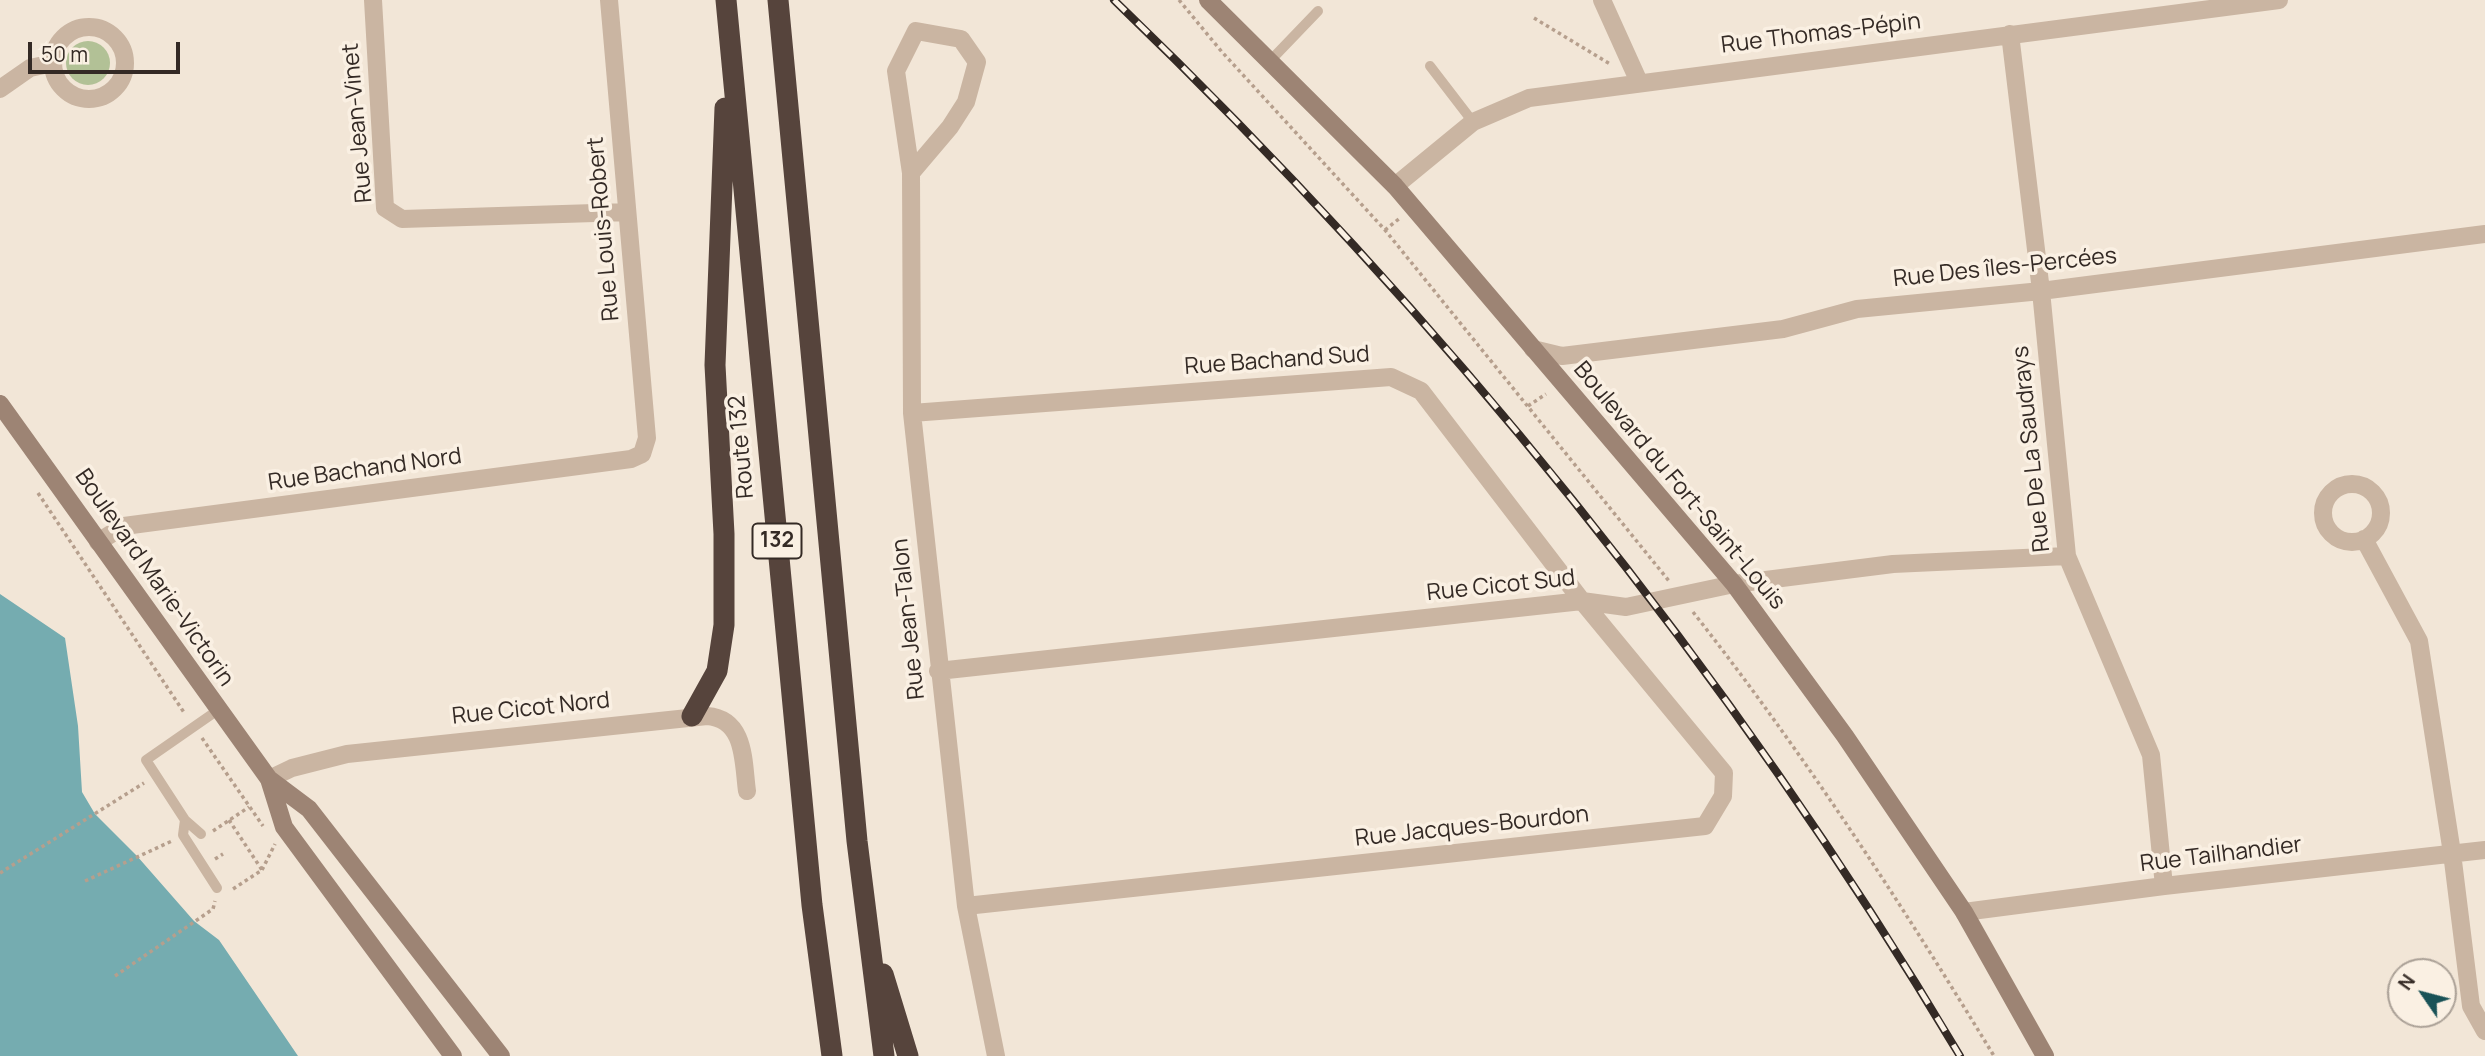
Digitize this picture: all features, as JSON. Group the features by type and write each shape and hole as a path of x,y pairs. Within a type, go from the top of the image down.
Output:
{"highway":[{"name":"Route 132","path":"726,0 810,881 832,1056"},
{"name":"132","path":"778,0 865,914 884,1056"},
{"path":"692,716 717,671 724,625 724,534 715,365 728,25"},
{"path":"865,914 908,1056"}],"street":[{"name":"Rue Jean-Vinet","path":"373,0 385,208 402,219 627,212"},
{"name":"Rue Louis-Robert","path":"609,0 647,438 642,454"},
{"name":"Boulevard du Fort-Saint-Louis","path":"1208,0 1395,186 1734,584 1845,736 1964,912 2045,1056"},
{"path":"1602,0 1639,82"},
{"name":"Rue Thomas-Pépin","path":"1395,186 1473,122 1529,98 2279,0"},
{"path":"93,27 106,30 116,39 125,64 115,88 98,98 85,99 62,87 53,63 62,38 73,30 93,27"},
{"name":"Rue Jean-Talon","path":"911,173 950,127 966,102 977,62 961,38 916,31 896,71 911,173 912,412 966,906 996,1056"},
{"name":"Rue De La Saudrays","path":"2010,34 2041,291 2067,556 2151,755 2164,886"},
{"path":"0,89 30,68 53,63"},
{"name":"Rue Des îles-Percées","path":"1532,349 1562,356 1783,329 1857,309 2041,291 2485,234"},
{"name":"Rue Bachand Sud","path":"912,412 1391,377 1422,391 1582,601"},
{"name":"Boulevard Marie-Victorin","path":"0,404 269,779 309,809 501,1056"},
{"name":"Rue Bachand Nord","path":"98,542 124,527 631,459 642,454"},
{"path":"2364,540 2419,641 2452,853 2471,1006 2485,1031"},
{"name":"Rue Cicot Sud","path":"939,671 1582,601 1626,607 1734,584 1893,564 2067,556"},
{"name":"Rue Jacques-Bourdon","path":"966,906 1705,826 1723,796 1724,773 1582,601"},
{"name":"Rue Cicot Nord","path":"269,779 292,768 347,754 692,716 715,716 733,727 741,743 747,791"},
{"name":"Boulevard Marie-Victorin","path":"269,779 284,827 453,1056"},
{"name":"Rue Tailhandier","path":"1964,912 2164,886 2485,850"}],"lane":[{"path":"1270,61 1318,11"},
{"path":"1430,66 1473,122"},
{"path":"205,834 185,820 146,760 218,710"},
{"path":"185,820 183,835 226,889"}],"path":[{"path":"1179,0 1222,52 1385,230 1681,597 1799,756 1926,944 1994,1056"},
{"path":"1534,18 1639,82"},
{"path":"1528,406 1562,384"},
{"name":"Boulevard Marie-Victorin","path":"33,485 186,715"},
{"path":"0,873 156,775"},
{"path":"205,834 249,807"},
{"path":"229,820 262,870"},
{"path":"226,879 226,889 247,882 262,870 271,846 275,843"},
{"path":"85,881 167,844"},
{"path":"207,850 220,870"},
{"path":"214,860 223,854"},
{"path":"115,976 213,909"}],"green space":[{"path":"88,41 104,47 110,63 104,79 88,85 72,79 66,63 72,47"}],"water":[{"path":"0,594 65,638 78,726 82,792 95,814 137,856 194,921 219,940 298,1056 0,1056"}],"railway":[{"path":"1114,0 1234,119 1351,242 1464,369 1573,500 1677,634 1776,771 1871,912 1960,1056"}]}
